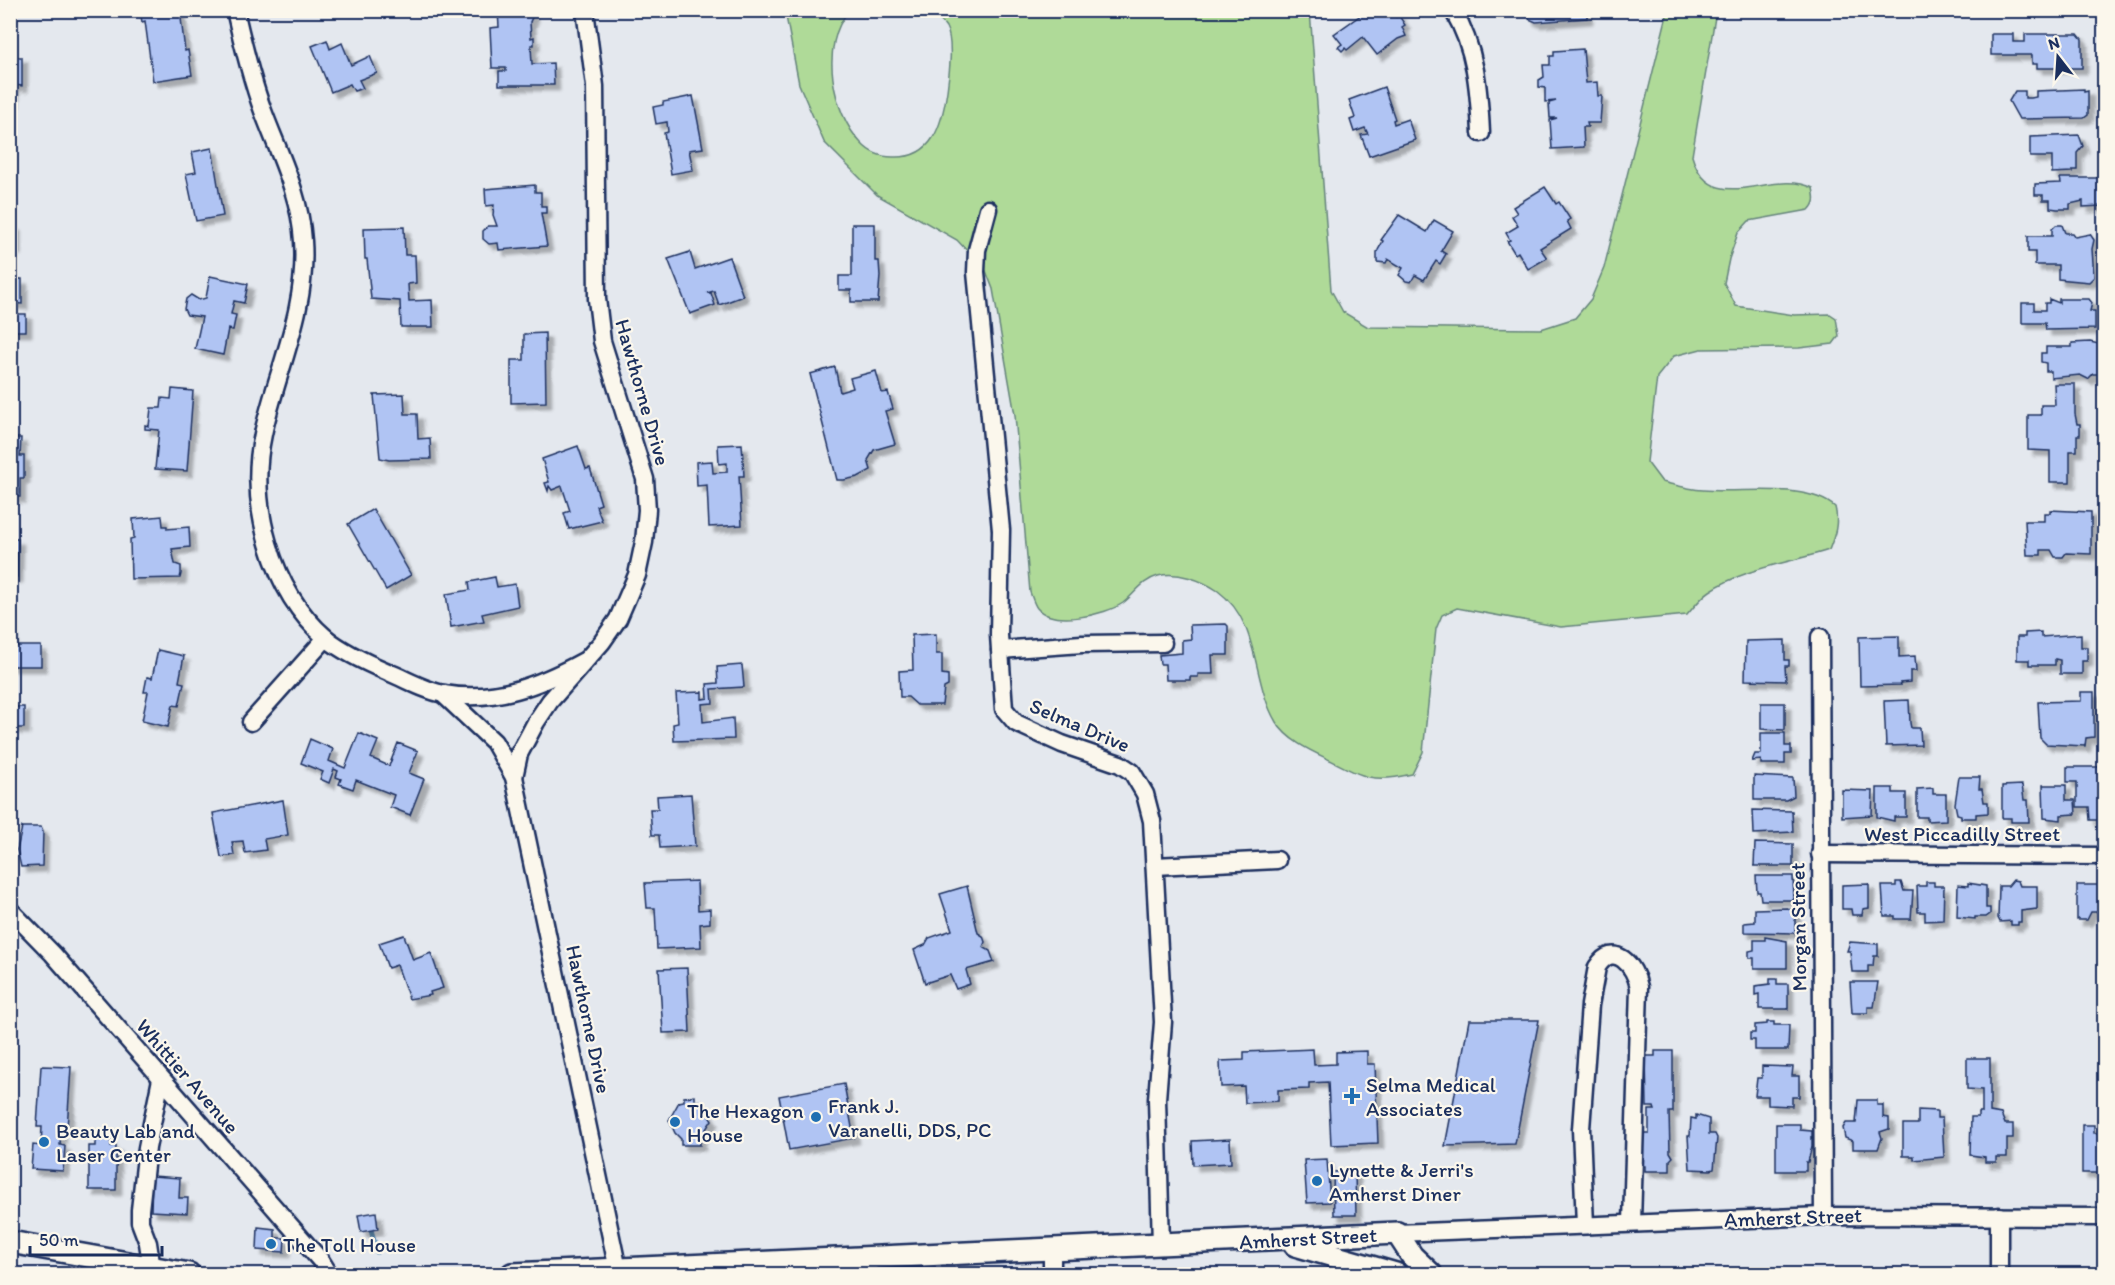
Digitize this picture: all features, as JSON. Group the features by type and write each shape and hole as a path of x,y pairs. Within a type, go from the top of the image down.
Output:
{"main road":[{"name":"Amherst Street","path":"512,1275 618,1270 869,1266 1052,1249 1397,1233"},
{"path":"1397,1233 1412,1256 1431,1275"},
{"path":"1274,1240 1396,1275"},
{"path":"10,1242 189,1275"}],"street":[{"name":"Hawthorne Drive","path":"235,10 247,65 297,203 303,240 303,270 298,309 258,460 261,510 270,545 286,588 310,622 326,638 381,669 443,694 479,697 527,688 584,661"},
{"name":"Hawthorne Drive","path":"514,777 527,736 550,700 602,642 630,595 645,542 647,510 645,479 613,382 599,320 595,232 595,86 585,10"},
{"path":"1453,10 1471,50 1476,69 1481,133"},
{"name":"Selma Drive","path":"988,209 977,250 976,272 1001,530 1000,650 1004,708 1010,718 1062,744 1120,764 1139,782 1145,795 1152,821 1163,1022 1157,1099 1161,1245"},
{"name":"Morgan Street","path":"1820,637 1822,1215"},
{"path":"251,722 326,638"},
{"path":"1000,650 1082,644 1163,643"},
{"name":"Hawthorne Drive","path":"443,694 494,742 514,777 618,1270"},
{"name":"West Piccadilly Street","path":"1820,854 2104,856"},
{"path":"1155,866 1277,860"},
{"name":"Whittier Avenue","path":"10,910 53,954 321,1261 329,1275"},
{"path":"1585,1225 1580,1152 1585,1051 1597,967 1601,959 1610,956 1625,959 1629,963 1637,976 1639,987 1631,1163 1632,1223"},
{"path":"152,1269 148,1243 140,1222 140,1210 147,1148 161,1079"},
{"name":"Amherst Street","path":"1397,1233 1822,1215 2104,1217"},
{"path":"1999,1216 1999,1275"},
{"path":"1052,1249 1052,1275"}],"green space":[{"path":"785,11 849,11 834,41 833,78 837,97 851,130 861,143 876,154 893,157 907,156 926,146 933,138 942,116 949,76 950,41 946,27 930,11 1310,11 1331,290 1343,312 1368,327 1541,329 1575,318 1591,299 1604,268 1668,11 1716,11 1692,156 1701,175 1713,185 1728,189 1797,183 1813,188 1814,198 1814,203 1809,210 1749,221 1738,233 1724,283 1736,306 1794,315 1830,314 1836,318 1839,336 1833,344 1799,348 1701,349 1674,356 1657,377 1647,462 1662,482 1682,487 1718,491 1791,491 1823,499 1835,507 1837,518 1829,550 1752,571 1724,583 1707,593 1687,615 1561,627 1457,608 1442,615 1436,629 1423,752 1412,774 1388,778 1370,777 1352,771 1300,745 1281,729 1268,706 1249,635 1242,619 1232,604 1205,583 1181,576 1158,576 1143,584 1123,603 1104,612 1066,618 1045,614 1037,608 1030,592 1015,415 993,289 986,271 957,240 877,195 824,142 799,84"}],"building":[{"path":"140,10 180,10 185,51 188,50 192,75 153,81 145,21 142,22"},
{"path":"498,10 529,10 533,15 530,22 531,38 534,37 534,45 531,45 532,64 553,63 554,85 499,85 499,71 506,71 506,68 492,68 490,28 499,27"},
{"path":"1368,10 1390,10 1396,17 1398,14 1405,25 1402,27 1406,36 1398,39 1377,55 1363,37 1347,50 1345,48 1342,51 1338,47 1342,44 1334,34"},
{"path":"1528,10 1587,10 1587,18 1536,22 1529,19"},
{"path":"1991,34 2013,34 2013,42 2025,42 2025,34 2078,34 2082,39 2082,68 2037,68 2037,64 2032,64 2032,55 1991,55"},
{"path":"10,35 11,57 22,57 22,86 14,85 13,102 10,102"},
{"path":"327,40 330,49 342,43 351,65 370,56 377,73 359,80 363,88 354,91 350,84 331,92 312,46"},
{"path":"1583,49 1586,83 1597,82 1598,96 1602,96 1600,123 1587,123 1588,127 1583,127 1584,147 1552,149 1550,120 1557,118 1550,118 1549,103 1556,101 1545,102 1545,88 1539,87 1539,80 1544,77 1543,65 1550,65 1550,56 1554,56 1554,51"},
{"path":"1384,87 1395,119 1394,124 1408,119 1415,140 1369,156 1361,135 1368,134 1365,128 1354,132 1350,120 1355,118 1349,100"},
{"path":"2084,89 2084,92 2088,91 2088,115 2084,118 2019,119 2009,101 2015,91 2025,91 2025,98 2031,98 2036,97 2036,91"},
{"path":"693,96 703,148 689,150 693,170 671,174 664,133 668,132 667,122 656,124 653,107 663,105 663,102"},
{"path":"2079,135 2083,146 2077,153 2077,170 2052,173 2052,157 2030,157 2030,137"},
{"path":"212,148 223,216 196,221 186,174 196,172 192,152"},
{"path":"2060,178 2100,178 2101,206 2083,207 2083,201 2070,204 2070,209 2050,208 2050,200 2043,200 2043,195 2035,195 2035,184 2061,183"},
{"path":"535,185 535,192 541,192 541,206 546,206 546,213 541,213 547,246 499,250 498,243 489,244 483,239 483,231 488,226 497,226 493,215 494,205 486,206 485,189"},
{"path":"1545,187 1570,219 1567,221 1571,229 1540,248 1547,258 1528,269 1518,252 1515,254 1507,241 1510,240 1506,233 1518,226 1512,216 1517,213 1513,207"},
{"path":"1399,215 1427,232 1434,220 1453,231 1441,251 1446,254 1440,264 1436,261 1424,280 1415,275 1411,282 1406,281 1399,275 1403,268 1388,259 1386,263 1377,262 1377,252 1383,241 1381,240"},
{"path":"852,224 875,224 875,261 879,261 880,276 878,302 851,302 851,290 839,290 839,276 852,276"},
{"path":"2056,225 2062,225 2065,233 2072,233 2075,237 2090,234 2094,240 2092,249 2094,277 2089,282 2058,279 2058,265 2035,265 2035,252 2028,252 2028,236 2052,236 2052,229"},
{"path":"10,226 15,226 15,249 10,249"},
{"path":"404,227 405,255 415,255 416,283 408,284 409,301 432,300 433,327 401,327 400,301 371,299 367,259 365,259 364,228"},
{"path":"690,252 695,269 729,257 743,296 719,305 714,291 707,293 711,293 715,305 690,314 668,259"},
{"path":"210,276 248,284 244,303 234,301 231,314 236,315 233,330 228,329 223,355 195,349 202,317 187,315 184,309 186,299 191,295 199,300 206,298"},
{"path":"10,279 22,279 22,304 10,303"},
{"path":"2049,299 2059,303 2059,299 2089,299 2092,303 2090,311 2095,311 2095,329 2046,330 2045,323 2022,323 2022,303 2034,303 2034,310 2045,310 2045,303 2049,303"},
{"path":"10,314 26,314 26,331 10,331"},
{"path":"545,333 546,402 511,403 511,360 524,360 524,334"},
{"path":"2072,343 2099,344 2099,374 2093,374 2088,379 2080,375 2051,378 2051,371 2046,371 2046,363 2041,362 2041,353 2046,353 2046,347 2072,347"},
{"path":"835,367 840,392 853,388 850,378 876,371 882,393 888,392 893,409 885,411 895,444 874,450 868,460 871,470 858,477 844,480 837,480 810,374"},
{"path":"2054,384 2075,384 2075,414 2077,424 2080,424 2080,435 2077,435 2077,451 2070,451 2070,482 2050,482 2050,451 2028,450 2028,415 2041,415 2041,405 2055,405"},
{"path":"172,389 193,391 187,471 155,469 159,430 145,429 145,425 149,426 151,408 161,408 162,398 171,399"},
{"path":"404,394 405,414 417,414 418,439 430,438 431,459 389,460 380,458 374,395"},
{"path":"10,438 21,438 20,456 24,456 24,478 20,478 20,497 10,497"},
{"path":"742,444 744,476 739,476 742,525 709,527 707,485 697,486 696,462 712,461 713,473 727,472 727,463 719,464 718,445"},
{"path":"578,446 586,469 590,468 601,504 596,506 602,521 569,529 564,513 570,511 562,486 552,490 549,486 548,491 545,483 549,482 542,459"},
{"path":"373,509 411,575 386,590 348,524"},
{"path":"2050,510 2091,512 2091,554 2066,553 2063,557 2055,557 2051,550 2041,550 2041,555 2027,555 2025,521 2044,521 2044,513 2050,513"},
{"path":"162,516 163,526 167,526 167,529 189,527 190,547 172,549 175,564 181,566 180,578 131,579 130,539 134,538 133,519"},
{"path":"10,539 18,539 17,577 10,577"},
{"path":"495,577 497,587 515,584 518,606 482,614 484,621 451,627 446,594 470,590 469,582"},
{"path":"10,614 13,646 41,646 41,666 10,666"},
{"path":"1226,624 1228,626 1228,655 1212,655 1213,674 1198,674 1198,677 1190,677 1190,680 1166,680 1165,664 1160,664 1159,655 1182,653 1182,640 1191,639 1190,625"},
{"path":"2041,632 2041,637 2081,634 2081,647 2087,647 2087,661 2082,661 2082,674 2060,674 2060,660 2055,659 2055,665 2029,665 2029,660 2017,660 2017,637 2025,637 2025,633"},
{"path":"936,634 936,654 942,654 942,674 948,675 948,686 944,688 942,705 917,705 908,697 900,697 899,671 913,670 912,635"},
{"path":"1899,636 1899,657 1915,656 1916,671 1910,671 1910,682 1900,683 1901,685 1860,686 1859,637"},
{"path":"1785,640 1785,660 1789,660 1789,666 1785,666 1786,681 1745,680 1746,641"},
{"path":"158,650 184,656 179,682 184,683 179,706 173,705 168,727 142,721 148,692 144,692 147,677 152,678"},
{"path":"742,665 744,687 712,689 713,703 702,704 703,722 733,718 734,739 674,741 673,724 678,723 676,693 702,692 702,699 708,698 707,684 718,683 717,667"},
{"path":"2081,692 2094,692 2094,737 2086,738 2085,746 2046,744 2040,738 2038,702 2081,701"},
{"path":"1909,700 1911,728 1920,728 1921,745 1886,746 1884,701"},
{"path":"1761,703 1785,703 1785,730 1761,729"},
{"path":"10,707 24,707 24,728 10,728"},
{"path":"359,733 378,741 371,758 389,766 398,743 418,751 409,773 424,779 410,815 390,807 394,795 356,780 353,789 339,784 341,779 336,777 338,771 334,769 329,783 320,779 323,772 301,763 310,739 333,749 329,761 345,768"},
{"path":"1761,733 1785,733 1785,746 1791,746 1791,754 1785,754 1785,764 1761,764 1761,760 1752,761 1755,754 1761,754"},
{"path":"2067,767 2104,767 2104,820 2090,820 2089,807 2077,807 2077,782 2067,782"},
{"path":"1754,776 1793,778 1794,796 1786,800 1754,800"},
{"path":"1959,777 1980,777 1979,789 1982,789 1984,802 1988,802 1988,813 1976,814 1976,818 1961,818 1961,815 1957,814 1955,804"},
{"path":"2022,785 2024,800 2028,800 2029,822 2011,822 2011,818 2002,818 2002,786"},
{"path":"2043,785 2066,785 2066,800 2075,800 2076,814 2061,815 2061,820 2044,818"},
{"path":"1877,788 1893,788 1893,793 1906,793 1906,817 1894,817 1894,821 1877,817"},
{"path":"1933,788 1933,794 1946,794 1946,820 1927,821 1927,817 1917,817 1917,789"},
{"path":"1842,790 1873,791 1872,815 1842,817"},
{"path":"691,794 695,846 660,848 659,835 652,835 650,809 658,809 657,796"},
{"path":"283,800 288,835 264,839 266,850 245,853 243,841 232,842 234,855 221,857 213,813"},
{"path":"1753,810 1792,811 1793,832 1754,834"},
{"path":"22,827 41,827 43,832 42,866 21,867 17,850"},
{"path":"1755,843 1793,844 1793,866 1754,866"},
{"path":"1756,876 1793,876 1794,900 1761,900 1760,892 1757,892"},
{"path":"2013,880 2018,881 2020,886 2037,886 2037,909 2021,911 2021,922 2018,922 2018,925 2011,925 2011,921 2000,922 1998,918 1999,886 2008,886"},
{"path":"697,881 698,910 710,909 710,923 700,924 701,947 657,949 655,908 647,908 645,883"},
{"path":"1896,882 1901,882 1904,891 1913,891 1911,919 1884,916 1882,886 1896,886"},
{"path":"1926,882 1934,882 1934,886 1944,886 1943,920 1925,921 1925,912 1918,912 1917,886 1926,886"},
{"path":"1968,883 1986,886 1986,908 1990,908 1990,914 1986,917 1975,917 1975,919 1957,917 1958,885 1968,886"},
{"path":"1869,884 1869,908 1863,909 1862,915 1852,915 1851,909 1842,909 1842,885"},
{"path":"2077,885 2104,885 2104,912 2091,912 2087,920 2077,920"},
{"path":"967,886 978,933 983,936 985,942 983,947 990,951 994,962 966,970 970,984 956,989 950,975 925,983 914,950 925,945 929,938 952,930 940,894"},
{"path":"1755,909 1795,910 1795,933 1744,932 1744,923 1755,922"},
{"path":"404,935 413,960 431,953 443,988 430,992 431,995 409,999 397,965 388,968 379,943"},
{"path":"1765,937 1787,941 1787,968 1754,968 1754,958 1749,958 1749,951 1754,950 1754,940 1765,940"},
{"path":"1850,942 1878,944 1878,956 1874,956 1873,966 1868,966 1868,972 1852,972 1850,951 1847,951"},
{"path":"687,968 690,1032 663,1033 659,969"},
{"path":"1770,979 1777,979 1777,984 1788,984 1788,1009 1759,1009 1759,994 1755,995 1755,986 1770,984"},
{"path":"1850,982 1878,982 1874,1007 1868,1007 1868,1013 1852,1013"},
{"path":"1469,1020 1539,1020 1515,1144 1445,1146"},
{"path":"1767,1022 1774,1022 1774,1025 1789,1025 1788,1050 1755,1050 1755,1040 1750,1040 1750,1033 1755,1033 1755,1025 1767,1024"},
{"name":"Selma Medical Associates","path":"1313,1049 1314,1065 1336,1064 1336,1052 1367,1051 1367,1064 1375,1064 1378,1143 1331,1145 1328,1082 1309,1083 1309,1089 1278,1090 1278,1101 1245,1103 1244,1086 1221,1087 1220,1061 1244,1060 1244,1052"},
{"path":"1655,1051 1673,1051 1673,1112 1669,1112 1670,1152 1673,1157 1670,1160 1670,1171 1645,1171 1645,1166 1638,1166 1638,1133 1649,1133 1649,1110 1655,1110 1654,1107 1647,1107 1646,1056 1655,1056"},
{"path":"1967,1058 1990,1058 1990,1112 2001,1114 2005,1124 2013,1124 2013,1138 2007,1138 2007,1157 1996,1157 1996,1162 1985,1162 1985,1157 1970,1155 1971,1117 1978,1117 1978,1112 1982,1112 1982,1090 1967,1089"},
{"path":"41,1066 71,1067 67,1129 61,1129 60,1145 65,1146 63,1171 31,1169 33,1145 41,1146 42,1127 37,1127"},
{"path":"1762,1066 1793,1067 1792,1076 1799,1076 1799,1097 1792,1097 1792,1106 1768,1105 1768,1096 1755,1096 1757,1078 1762,1078"},
{"name":"Frank J. Varanelli, DDS, PC","path":"844,1084 854,1138 789,1150 779,1096"},
{"path":"695,1096 695,1101 701,1102 712,1120 700,1138 700,1145 681,1145 681,1139 675,1133 669,1120 679,1102 684,1101 684,1097"},
{"path":"1858,1100 1877,1100 1877,1105 1883,1105 1883,1117 1889,1118 1889,1129 1880,1132 1882,1138 1878,1149 1853,1149 1853,1141 1845,1138 1843,1128 1846,1123 1856,1123"},
{"path":"1918,1110 1937,1111 1937,1118 1942,1118 1944,1157 1914,1160 1914,1156 1903,1156 1903,1124 1918,1124"},
{"path":"1696,1115 1709,1119 1709,1134 1715,1134 1717,1138 1714,1169 1711,1170 1690,1169 1688,1136 1690,1136 1691,1118 1696,1119"},
{"path":"1776,1124 1800,1124 1800,1130 1812,1131 1812,1146 1808,1162 1806,1162 1806,1171 1776,1171"},
{"path":"2082,1125 2094,1125 2094,1133 2104,1133 2104,1178 2101,1178 2101,1173 2082,1173"},
{"path":"95,1138 110,1138 111,1146 116,1146 116,1190 89,1190 89,1146 95,1146"},
{"path":"1230,1139 1231,1163 1193,1165 1192,1141"},
{"name":"Lynette & Jerri's Amherst Diner","path":"1327,1159 1330,1202 1307,1203 1304,1160"},
{"path":"1355,1171 1356,1215 1334,1215 1333,1172"},
{"path":"152,1176 180,1178 179,1198 188,1198 187,1213 151,1211"},
{"path":"376,1212 378,1229 361,1232 358,1215"},
{"name":"The Toll House","path":"258,1227 275,1229 275,1238 285,1238 284,1252 257,1250"}],"waterway":[{"path":"371,1230 377,1252"}],"place":[{"name":"Selma Medical Associates","path":"1352,1096"},
{"name":"Frank J. Varanelli, DDS, PC","path":"816,1117"},
{"name":"The Hexagon House","path":"675,1122"},
{"name":"Beauty Lab and Laser Center","path":"44,1142"},
{"name":"Lynette & Jerri's Amherst Diner","path":"1317,1181"},
{"name":"The Toll House","path":"271,1244"}]}
